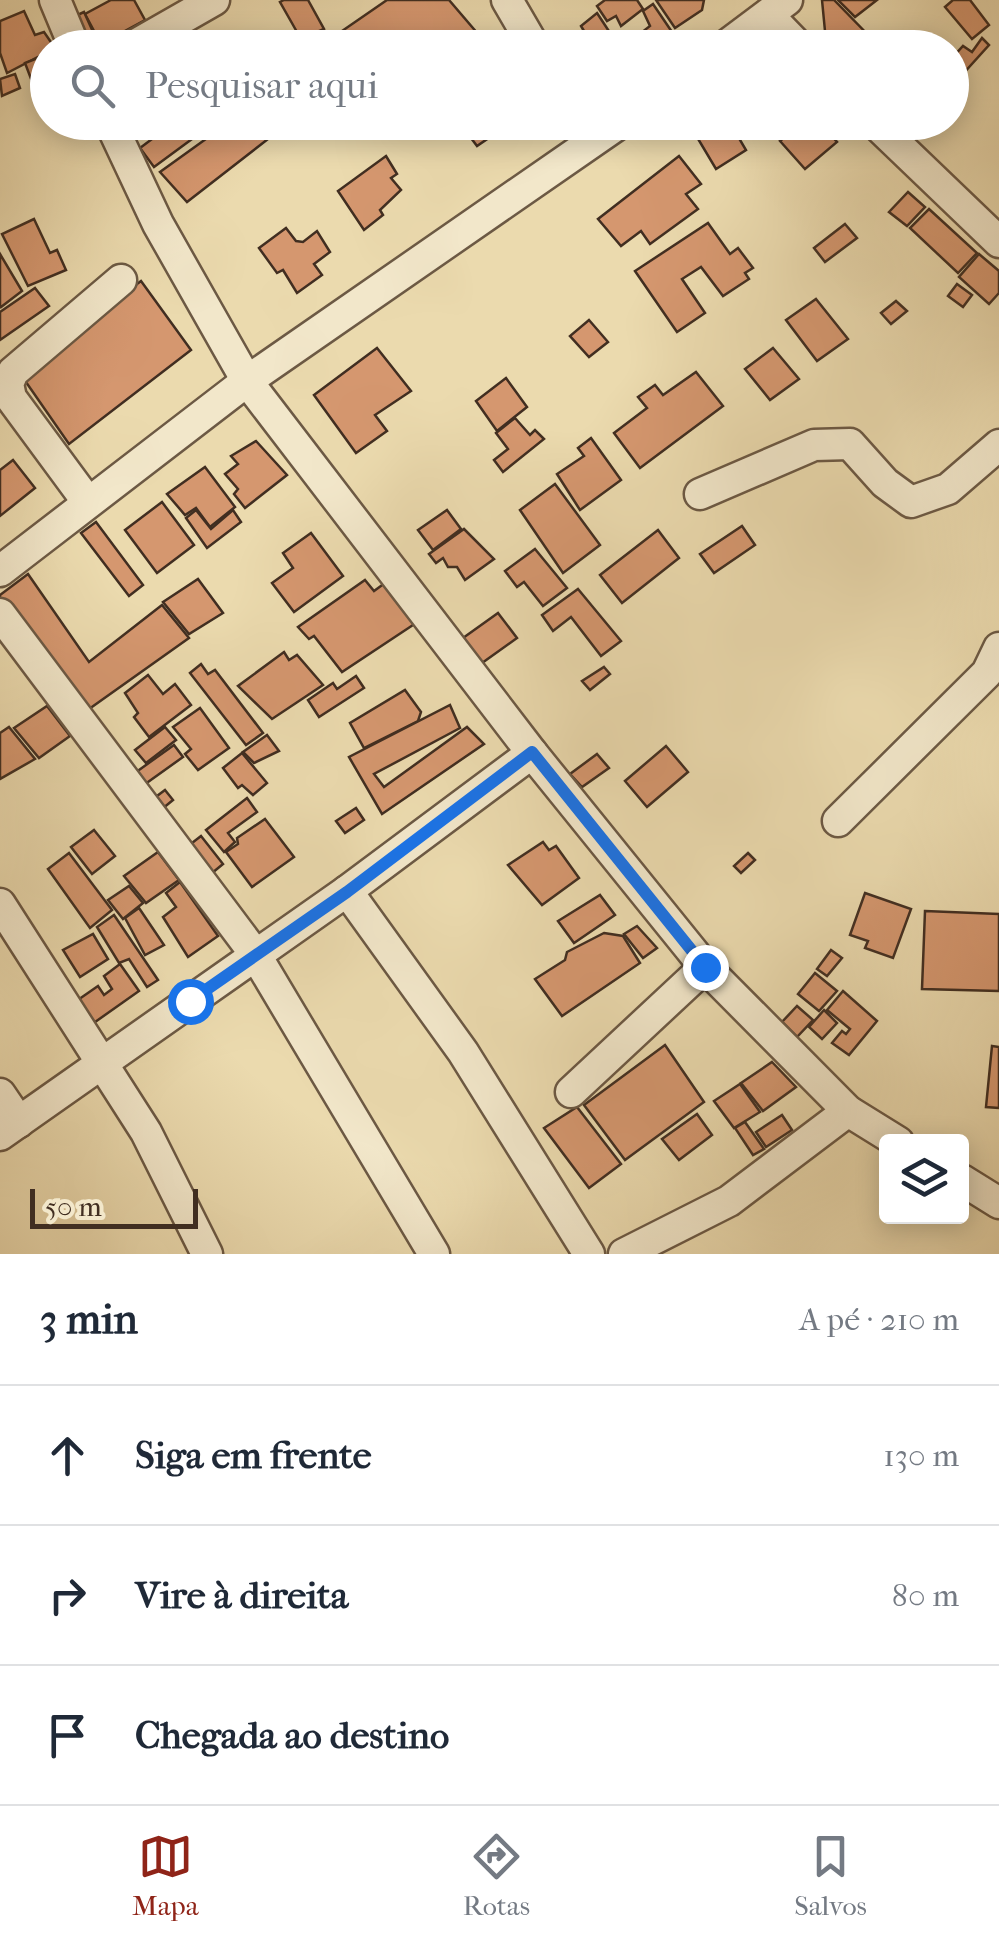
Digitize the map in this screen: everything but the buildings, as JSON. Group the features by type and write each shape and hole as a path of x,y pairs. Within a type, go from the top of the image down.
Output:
{"street":[{"path":"54,0 67,30"},
{"path":"162,30 214,0"},
{"path":"507,0 524,30"},
{"path":"747,30 778,7 790,30"},
{"path":"118,140 158,224 246,381 532,752 705,967 848,1111 885,1134"},
{"path":"0,571 246,381 575,140"},
{"path":"893,140 999,242"},
{"path":"87,501 11,398 8,384 14,372 120,280"},
{"path":"700,494 814,445 850,444 885,483 911,502 948,489 999,445"},
{"path":"0,614 255,954 434,1254"},
{"path":"838,821 987,673 999,648"},
{"path":"0,1094 10,1128 347,892 532,752"},
{"path":"347,892 463,1052 589,1254"},
{"path":"0,904 146,1132 208,1254"},
{"path":"571,1092 705,967"},
{"path":"624,1254 729,1200 778,1168 848,1111"},
{"path":"969,1184 999,1203"}],"route":[{"path":"190,1001 347,892 532,752 705,967"}]}
